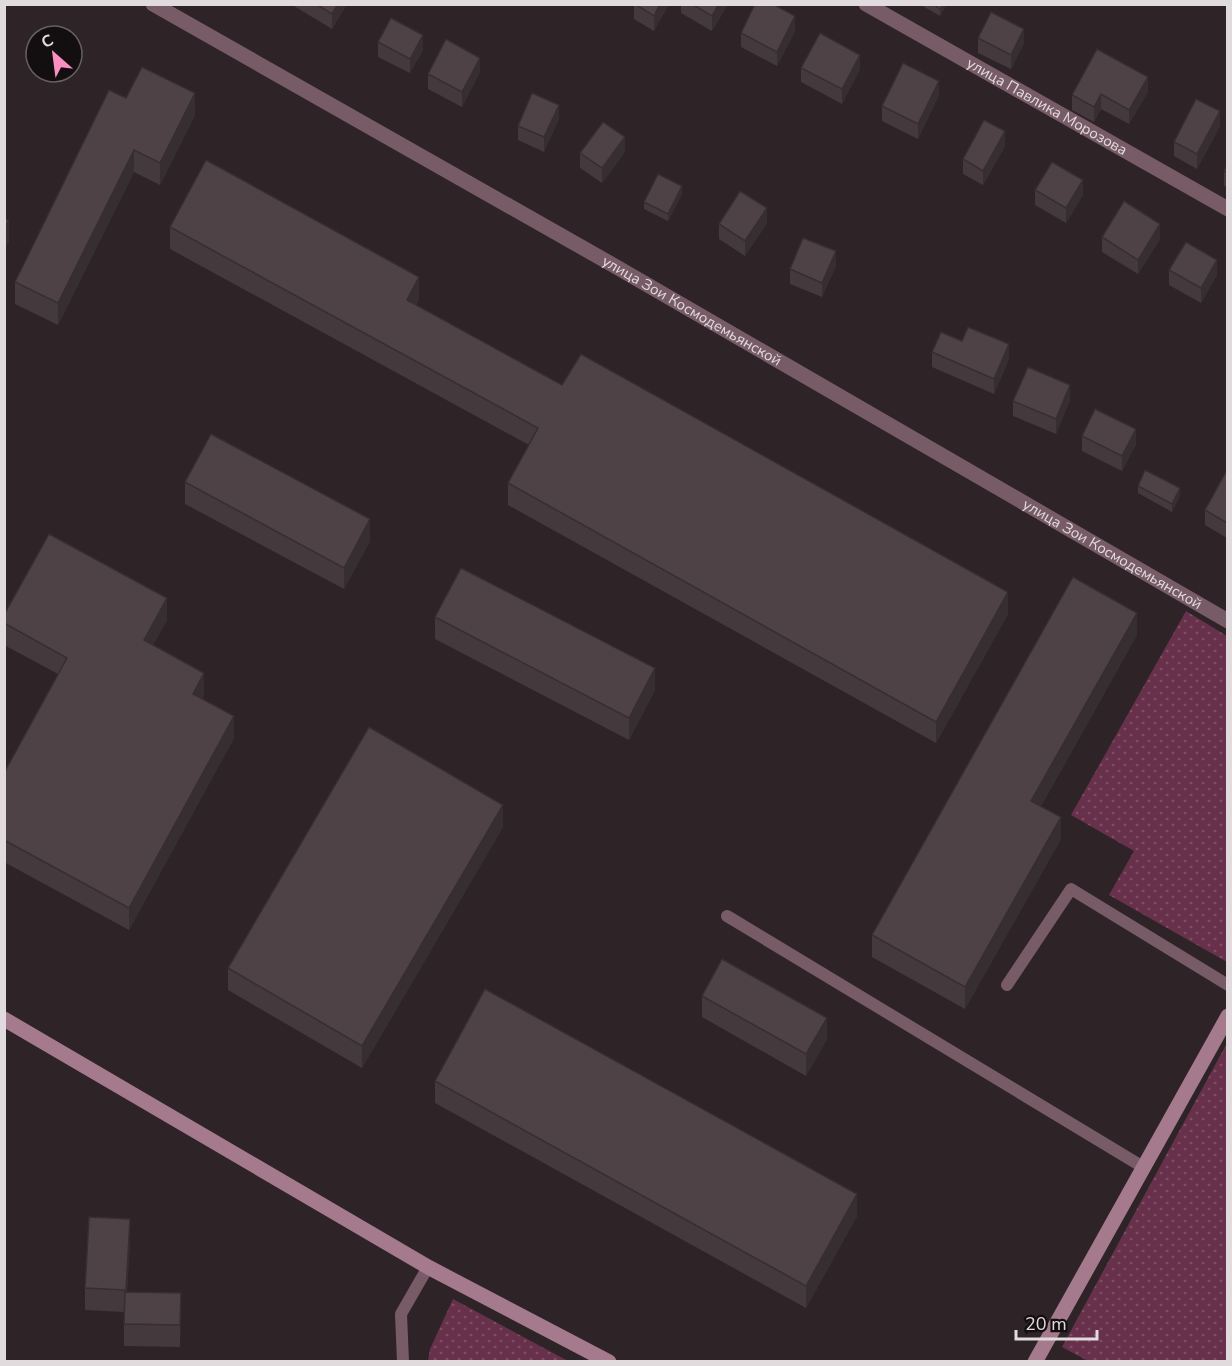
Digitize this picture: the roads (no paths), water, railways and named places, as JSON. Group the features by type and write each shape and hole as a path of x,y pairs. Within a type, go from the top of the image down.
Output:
{"main road":[{"path":"1035,1362 1227,1016"},
{"path":"4,1019 428,1267 609,1362"}],"street":[{"name":"улица Зои Космодемьянской","path":"153,4 602,259 1227,621"},
{"name":"улица Павлика Морозова","path":"866,4 1227,209"}],"lane":[{"path":"1007,985 1071,889 1227,985"},
{"path":"727,915 1143,1167"},
{"path":"403,1362 401,1314 428,1267"}]}
